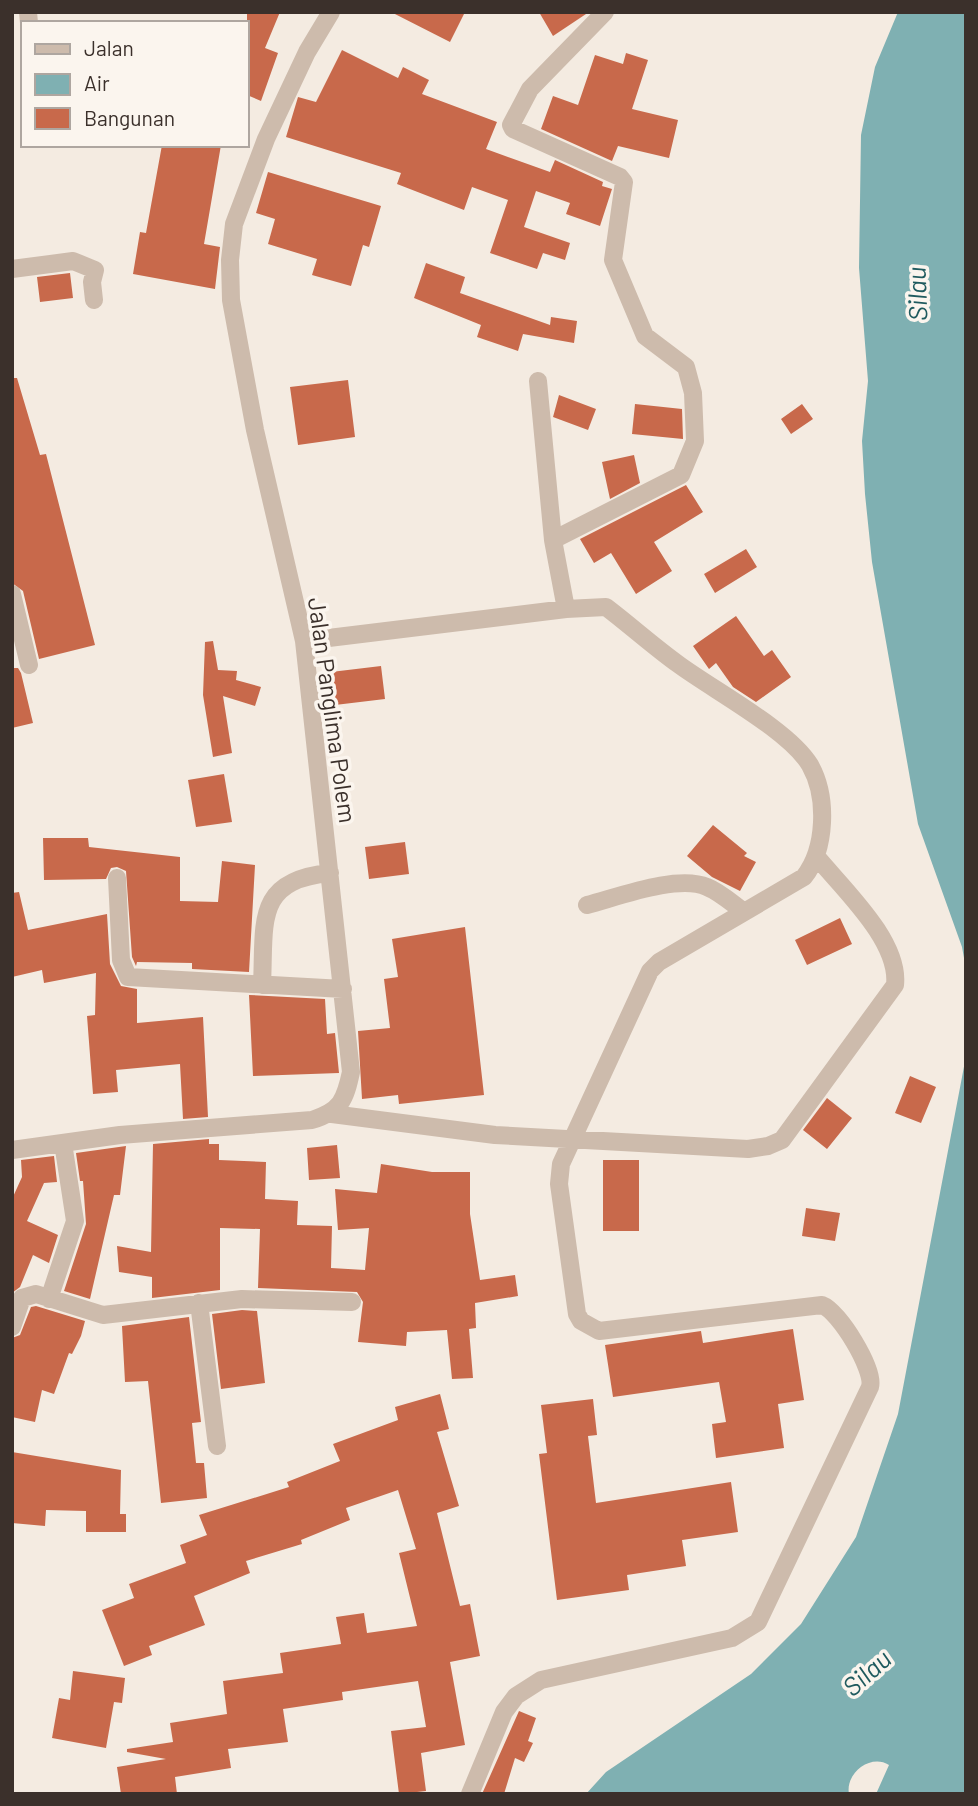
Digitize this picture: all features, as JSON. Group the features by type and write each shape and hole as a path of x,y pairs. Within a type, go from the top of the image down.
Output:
{"street":[{"name":"Jalan Panglima Polem","path":"331,12 307,52 266,139 234,223 230,260 231,300 255,430 304,640 351,1072 346,1094 332,1114"},
{"path":"554,540 681,475 695,441 693,393 686,367 645,336 613,260 624,182 513,130 511,125 530,89 606,12"},
{"path":"12,269 73,261 94,270 94,300"},
{"path":"538,381 554,540 566,609"},
{"path":"12,594 29,665"},
{"path":"304,640 566,609 606,607 677,664 799,751 810,766 818,788 821,824 816,856 804,877 659,962 650,971 561,1164 559,1184 577,1314 581,1321 599,1331 822,1305 837,1314 872,1381 758,1622 732,1638 541,1680 516,1696 504,1712 470,1794"},
{"path":"12,1150 146,1133 312,1120 332,1114 495,1135 748,1149 768,1146 782,1140 895,985 897,970 889,946 816,856"},
{"path":"262,985 270,901 279,889 293,879 330,873"},
{"path":"117,878 121,960 128,977 343,989"},
{"path":"587,905 666,885 691,883 707,887 744,912"},
{"path":"49,1299 75,1221 63,1143"},
{"path":"12,1327 22,1298 36,1294 94,1315 242,1299 352,1302"},
{"path":"199,1303 217,1446"}],"water":[{"name":"Silau","path":"898,12 966,12 966,969 962,947 918,824 872,562 865,494 862,441 868,381 859,268 861,135 875,67"},
{"name":"Silau","path":"966,1056 966,1794 876,1794 889,1765 875,1762 867,1763 855,1772 849,1786 849,1794 586,1794 606,1772 751,1674 801,1624 856,1537 898,1414"}],"building":[{"path":"247,12 280,12 265,48 278,53 261,101 248,95"},
{"path":"391,12 465,12 450,42"},
{"path":"539,12 589,12 553,36"},
{"path":"342,50 398,78 403,67 429,80 422,94 497,122 486,149 550,172 555,160 603,182 602,186 612,189 600,226 566,214 570,203 536,191 524,227 570,243 565,260 543,253 537,269 490,253 508,200 472,187 464,210 397,184 401,173 286,137 298,97 316,102"},
{"path":"626,53 648,60 632,109 678,120 669,158 618,146 612,161 541,129 553,96 578,105 595,55 623,64"},
{"path":"162,147 221,147 204,244 220,247 215,289 133,274 140,232 146,233"},
{"path":"268,172 381,206 369,247 363,245 351,286 312,275 317,259 268,244 275,219 256,213"},
{"path":"426,263 465,277 460,293 550,325 551,317 577,321 574,343 523,334 518,351 477,337 481,325 414,298"},
{"path":"70,273 73,298 40,302 37,277"},
{"path":"12,378 17,378 40,455 46,454 95,645 39,659 23,591 12,583"},
{"path":"348,380 355,437 298,445 290,387"},
{"path":"559,395 596,409 588,430 553,417"},
{"path":"635,404 682,409 683,439 632,434"},
{"path":"802,404 813,419 791,434 781,419"},
{"path":"634,455 640,483 610,499 602,462"},
{"path":"686,485 703,512 654,542 672,571 636,594 611,553 594,563 580,539"},
{"path":"746,549 757,567 715,593 704,574"},
{"path":"736,616 764,656 772,650 791,677 756,702 733,687 716,663 709,669 693,646"},
{"path":"213,641 218,670 237,671 236,680 261,687 255,706 223,696 232,753 213,757 203,695 205,642"},
{"path":"381,666 385,699 335,705 331,672"},
{"path":"12,668 18,668 21,673 33,723 12,728"},
{"path":"224,774 232,822 196,827 188,780"},
{"path":"713,825 747,853 744,856 756,862 740,891 712,877 687,856"},
{"path":"43,838 88,838 89,847 180,857 180,901 218,902 222,861 255,865 249,972 192,969 192,963 137,962 136,966 132,957 126,871 117,867 111,868 106,879 44,880"},
{"path":"405,842 409,874 369,879 365,847"},
{"path":"19,892 28,930 107,914 110,964 121,986 137,989 137,1023 203,1017 208,1117 183,1119 180,1064 116,1070 118,1092 93,1094 87,1016 95,1015 96,973 44,983 42,970 12,977 12,893"},
{"path":"840,918 852,944 807,965 795,940"},
{"path":"465,927 484,1095 399,1104 398,1095 362,1099 358,1031 390,1028 384,979 398,977 392,939"},
{"path":"249,995 325,999 327,1034 335,1033 339,1073 253,1076"},
{"path":"910,1076 936,1087 921,1123 895,1113"},
{"path":"827,1098 852,1118 827,1149 803,1130"},
{"path":"209,1139 209,1144 219,1144 219,1160 266,1162 265,1199 298,1201 297,1225 332,1226 331,1268 365,1270 369,1228 338,1230 335,1189 377,1193 381,1164 432,1172 470,1172 470,1214 480,1280 515,1275 518,1296 475,1303 476,1328 469,1329 473,1378 452,1379 447,1330 407,1332 406,1346 358,1342 363,1302 357,1292 258,1288 260,1229 220,1228 220,1290 152,1298 152,1277 119,1272 117,1246 151,1252 153,1144"},
{"path":"337,1145 340,1178 309,1180 307,1148"},
{"path":"126,1146 120,1195 114,1195 90,1299 64,1291 86,1224 83,1181 80,1181 76,1153"},
{"path":"54,1156 57,1182 44,1183 27,1221 58,1235 49,1263 33,1255 20,1287 12,1293 12,1199 22,1177 21,1160"},
{"path":"603,1160 639,1160 639,1231 603,1231"},
{"path":"806,1208 840,1213 835,1241 802,1236"},
{"path":"36,1306 85,1321 72,1354 69,1353 54,1394 42,1390 35,1422 12,1417 12,1338 20,1335 31,1307"},
{"path":"257,1311 265,1383 221,1389 212,1314"},
{"path":"189,1317 201,1422 192,1423 196,1463 204,1463 207,1498 161,1503 148,1381 125,1382 122,1326"},
{"path":"793,1329 804,1400 778,1404 784,1448 716,1458 712,1424 726,1422 719,1382 613,1397 605,1345 701,1331 703,1343"},
{"path":"440,1394 449,1429 437,1432 459,1506 437,1513 460,1606 470,1604 480,1656 450,1662 465,1745 421,1753 426,1791 399,1794 391,1731 426,1727 418,1681 342,1692 343,1700 283,1709 288,1742 228,1749 231,1768 175,1777 177,1794 121,1794 117,1767 166,1759 127,1752 127,1749 173,1742 170,1723 227,1714 223,1681 283,1673 280,1653 341,1644 336,1617 364,1613 367,1633 417,1626 399,1553 416,1549 398,1490 346,1508 350,1520 301,1540 302,1544 246,1561 250,1573 194,1596 205,1625 149,1646 152,1655 124,1666 102,1610 134,1598 129,1584 186,1563 180,1545 207,1535 199,1515 289,1487 287,1482 340,1461 333,1444 398,1420 395,1407"},
{"path":"593,1399 597,1435 588,1436 596,1503 731,1482 738,1532 682,1540 686,1566 627,1575 629,1590 557,1600 539,1454 547,1453 541,1405"},
{"path":"12,1452 121,1470 120,1514 126,1514 126,1532 86,1532 86,1511 46,1510 45,1526 12,1523"},
{"path":"73,1671 125,1678 122,1703 114,1702 106,1748 52,1738 59,1698 70,1700"},
{"path":"519,1711 536,1718 528,1741 533,1743 524,1762 515,1758 504,1794 482,1794"}]}
